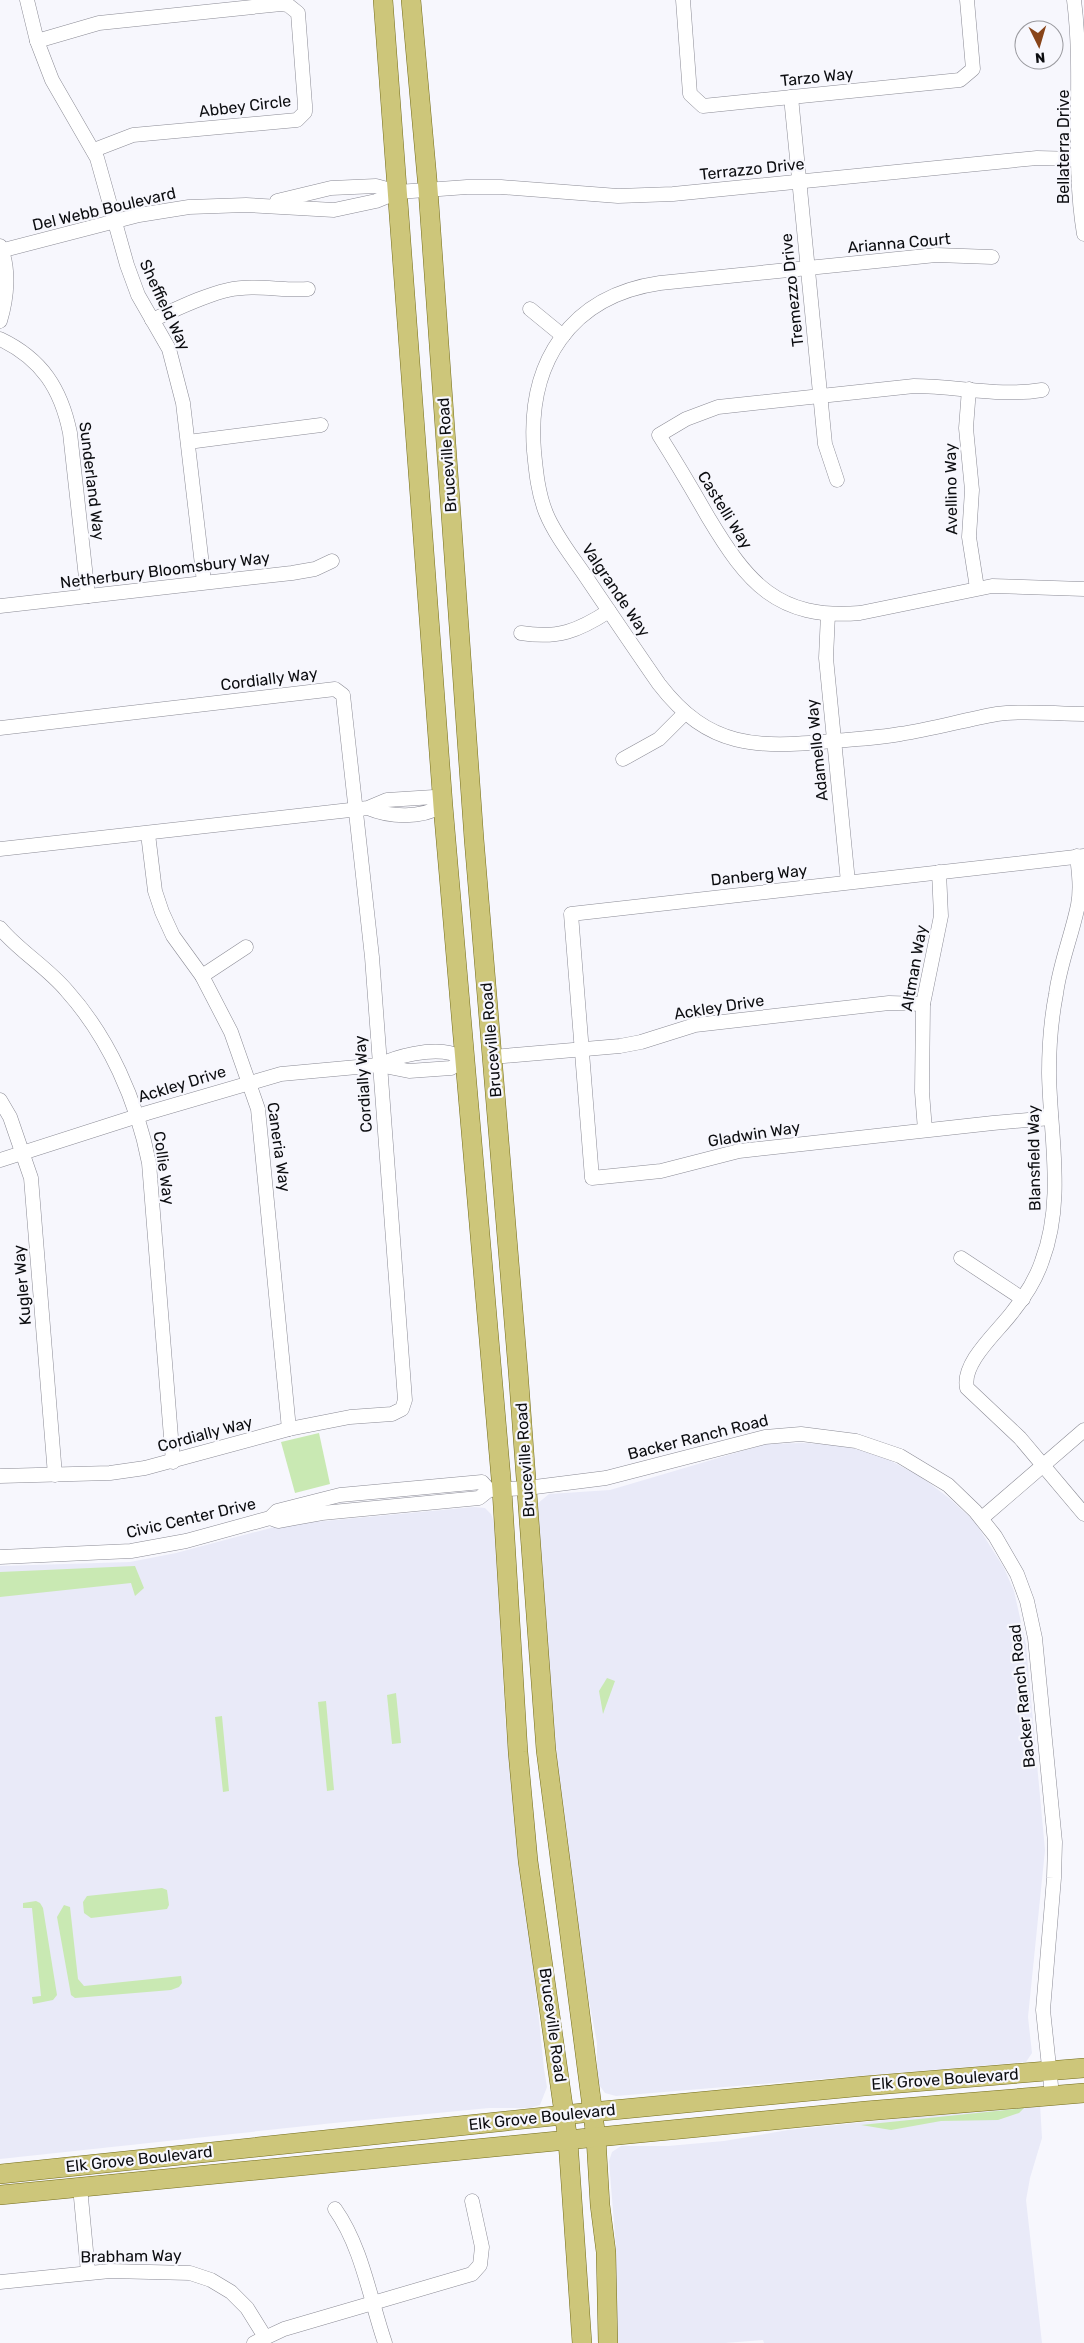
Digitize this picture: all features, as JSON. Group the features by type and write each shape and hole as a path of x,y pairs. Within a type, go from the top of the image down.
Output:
{"main road":[{"name":"Bruceville Road","path":"383,0 495,1490 511,1629 528,1861 568,2141 582,2343"},
{"name":"Bruceville Road","path":"412,0 428,190 474,839 528,1488 546,1750 596,2138 600,2205 606,2252 608,2343"},
{"name":"Bruceville Road","path":"444,806 455,808 463,818 469,876 481,911"},
{"name":"Bruceville Road","path":"464,1060 478,1070 482,1077 489,1133 502,1170"},
{"name":"Bruceville Road","path":"511,1629 520,1660 526,1725 537,1744 546,1750"},
{"name":"Bruceville Road","path":"520,1768 529,1766 539,1778 549,1860 563,1888"},
{"name":"Elk Grove Boulevard","path":"0,2174 592,2112 864,2086 1084,2068"},
{"name":"Elk Grove Boulevard","path":"0,2195 866,2111 1084,2093"}],"street":[{"name":"Sheffield Way","path":"27,0 38,41 52,80 94,150 116,221 127,265 138,295 169,349 183,403 204,582"},
{"name":"Tarzo Way","path":"683,0 690,94 703,106 960,80 973,68 967,0"},
{"name":"Bellaterra Drive","path":"1074,0 1081,55 1080,203 1084,234"},
{"name":"Abbey Circle","path":"38,41 100,23 159,16 281,4 288,5 298,13 305,112 297,120 140,134 106,144 94,150"},
{"name":"Tremezzo Drive","path":"791,97 820,395 826,444 837,480"},
{"name":"Terrazzo Drive","path":"428,190 501,187 640,196 1037,158 1080,158"},
{"name":"Del Webb Boulevard","path":"1,249 173,209 246,205 293,198 331,188 376,186 398,192"},
{"name":"Del Webb Boulevard","path":"246,205 334,210 376,201 398,192 428,190"},
{"path":"0,321 6,285 1,249"},
{"name":"Arianna Court","path":"808,268 936,256 992,257"},
{"name":"Valgrande Way","path":"808,268 646,285 625,291 600,303 583,315 563,336 548,359 534,399 532,420 536,476 540,496 556,532 659,684 686,713 707,728 746,743 783,746 899,734 998,714 1084,714"},
{"path":"152,320 196,300 228,290 263,287 308,289"},
{"path":"530,310 563,336"},
{"name":"Sunderland Way","path":"0,339 36,362 53,383 65,409 70,433 88,596"},
{"name":"Castelli Way","path":"1042,390 1006,393 914,386 820,395 718,407 686,419 659,435 732,557 745,573 760,586 789,604 828,614 860,613 977,588 1005,585 1084,589"},
{"name":"Avellino Way","path":"969,389 966,428 972,490 969,537 977,588"},
{"path":"188,442 321,425"},
{"name":"Netherbury Bloomsbury Way","path":"0,606 315,569 332,561"},
{"path":"521,633 539,636 569,632 591,623 609,611"},
{"name":"Adamello Way","path":"828,614 826,658 848,882"},
{"name":"Cordially Way","path":"0,728 335,688 343,695 362,809 404,1405 402,1409 392,1414 350,1417 289,1428 173,1462 110,1473 0,1476"},
{"path":"623,759 659,740 686,713"},
{"path":"0,850 362,809 396,816 431,813 444,806"},
{"name":"Caneria Way","path":"148,834 155,891 162,912 173,936 202,976 231,1032 258,1109 262,1129 289,1428"},
{"name":"Danberg Way","path":"582,1048 571,914 1080,856"},
{"name":"Blansfield Way","path":"1043,1466 1020,1438 972,1394 967,1388 965,1380 967,1371 979,1353 1022,1299 1042,1261 1050,1237 1054,1212 1055,1186 1049,1073 1051,1033 1060,968 1078,906 1080,856"},
{"name":"Altman Way","path":"925,1130 922,1092 923,1004 941,916 939,872"},
{"name":"Collie Way","path":"0,928 67,990 92,1022 111,1055 137,1116 149,1163 173,1462"},
{"path":"202,976 246,947"},
{"name":"Ackley Drive","path":"492,1057 620,1046 641,1042 695,1025 890,1003 923,1004"},
{"name":"Gladwin Way","path":"582,1048 592,1178 661,1171 739,1151 1051,1118"},
{"name":"Ackley Drive","path":"0,1160 249,1082 307,1070 379,1065 409,1071 451,1068 464,1060"},
{"name":"Kugler Way","path":"0,1100 10,1117 24,1153 31,1178 55,1475"},
{"path":"961,1258 1022,1299"},
{"path":"982,1518 1084,1430"},
{"name":"Backer Ranch Road","path":"528,1488 606,1478 765,1437 801,1434 829,1436 883,1449 917,1465 948,1486 982,1518 1004,1549 1017,1574 1027,1601 1035,1638 1055,1842 1054,1878 1044,1992 1044,2029 1052,2096"},
{"path":"1043,1466 1084,1514"},
{"name":"Civic Center Drive","path":"0,1557 131,1552 186,1541 270,1518 278,1521 322,1513 479,1498 495,1490 528,1488"},
{"path":"80,2187 88,2272"},
{"path":"260,2340 284,2329 472,2274 480,2266 482,2247 472,2201"},
{"path":"335,2210 351,2237 385,2343"},
{"name":"Brabham Way","path":"0,2282 88,2272 178,2271 201,2276 222,2285 240,2300 260,2340"}],"shaded area":[{"path":"803,1443 836,1445 860,1450 887,1459 920,1476 949,1498 975,1522 1004,1568 1014,1591 1026,1645 1045,1850 1028,2017 1032,2053 1026,2062 616,2096 605,2093 597,2082 597,2043 572,1911 545,1635 537,1504 549,1494 610,1490 766,1444"},
{"path":"474,1507 485,1508 491,1514 494,1522 506,1729 547,2087 540,2105 530,2108 489,2108 334,2123 0,2159 0,1566 130,1562 176,1553 282,1525"},
{"path":"1040,2104 1042,2138 1030,2178 1026,2200 1042,2343 764,2343 763,2340 725,2343 617,2343 616,2248 609,2161 612,2152 621,2146 668,2146 724,2141 788,2130"}],"green space":[{"path":"319,1433 330,1484 295,1493 281,1442"},
{"path":"135,1566 144,1588 135,1596 131,1583 0,1597 0,1572"},
{"path":"607,1678 615,1681 603,1714 599,1691"},
{"path":"396,1693 401,1743 392,1744 387,1695"},
{"path":"326,1701 334,1790 327,1791 318,1702"},
{"path":"222,1716 229,1791 223,1792 215,1717"},
{"path":"162,1888 167,1890 169,1905 167,1909 91,1918 84,1913 83,1902 87,1896"},
{"path":"36,1901 43,1908 57,1995 53,2000 33,2004 32,1997 41,1996 32,1908 23,1908 23,1903"},
{"path":"64,1905 70,1907 78,1979 84,1986 181,1976 182,1983 179,1987 171,1990 75,1998 71,1995 57,1917"},
{"path":"1024,2108 1019,2113 998,2120 941,2121 891,2130 861,2125"}]}
